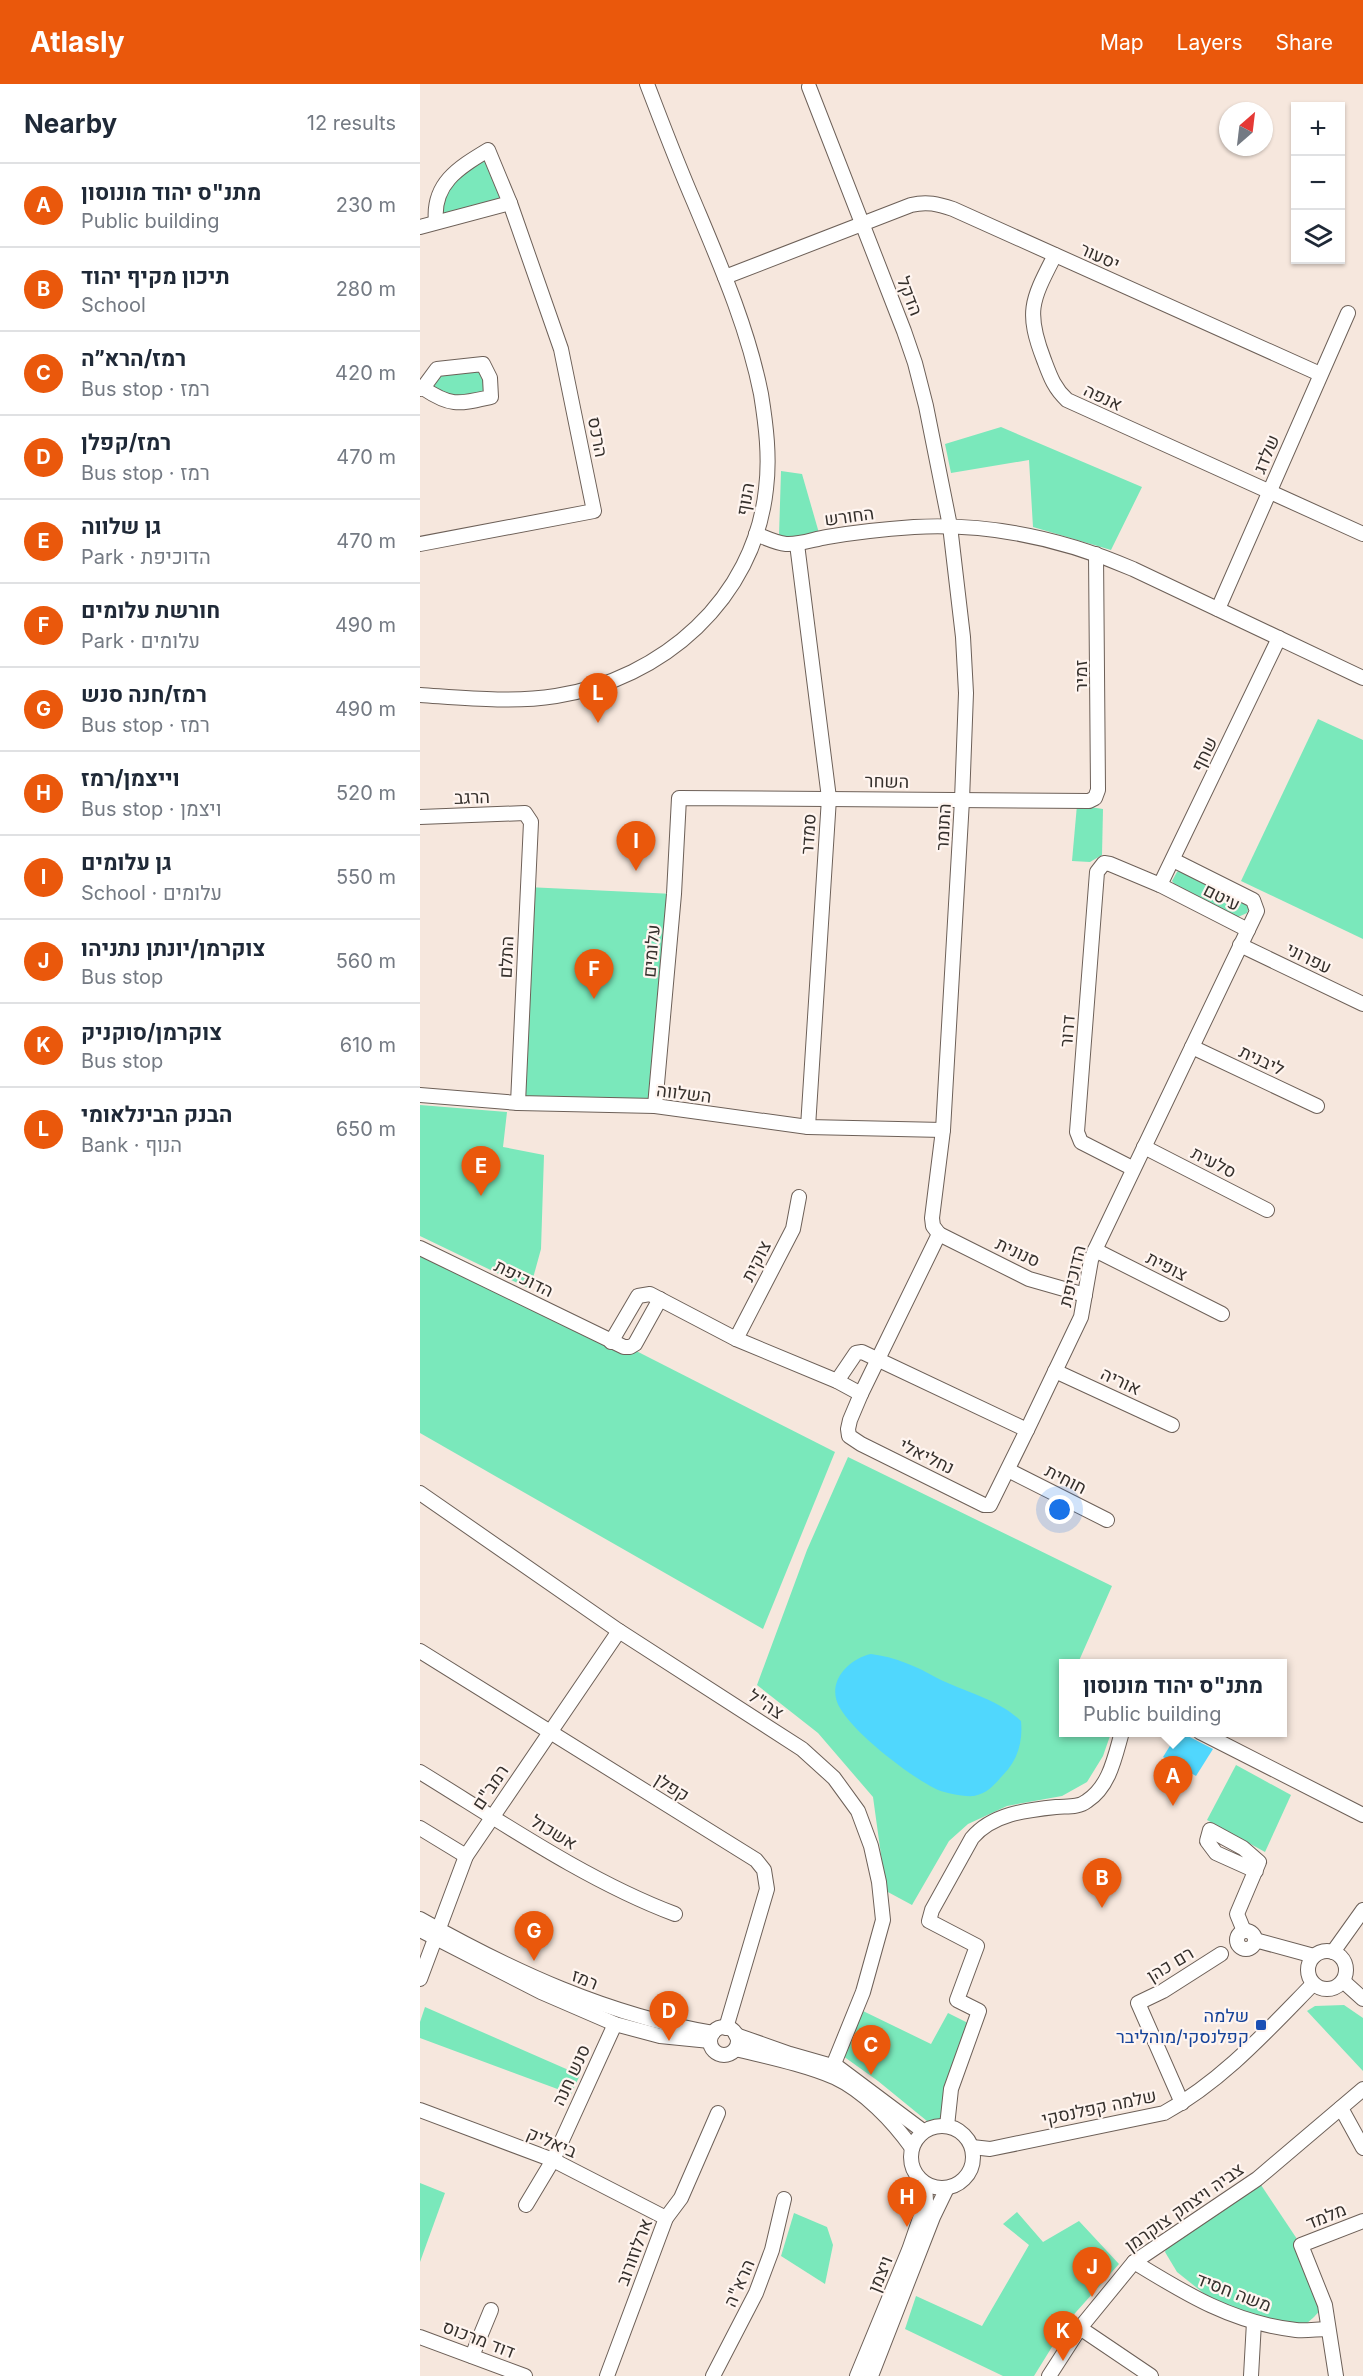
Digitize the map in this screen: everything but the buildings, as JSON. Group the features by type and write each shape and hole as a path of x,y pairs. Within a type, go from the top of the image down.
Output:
{"street":[{"name":"הנוף","path":"420,695 531,699 589,688 637,668 673,649 698,628 730,586 756,534 766,489 766,435 758,383 725,278 646,84"},
{"name":"הדקל","path":"809,87 915,363 927,406 950,526"},
{"name":"הרכס","path":"420,544 594,511 561,349 510,203 488,150 466,164 446,183 435,205 436,222"},
{"name":"יסעור","path":"725,278 911,205 932,202 953,209 1320,374"},
{"path":"420,228 510,203"},
{"name":"אנפה","path":"1055,255 1039,286 1031,318 1052,381 1060,393 1076,405 1363,534"},
{"name":"שלדג","path":"1218,609 1348,313"},
{"path":"483,363 490,378 491,397 463,403 442,401 422,389 437,369 483,363"},
{"name":"החורש","path":"756,534 785,544 797,544 882,529 950,526 1023,534 1096,554 1363,678"},
{"name":"התומר","path":"939,1234 933,1226 932,1218 943,1130 962,800 965,681 963,637 950,526"},
{"name":"סמדר","path":"797,544 829,798 808,1127"},
{"name":"זמיר","path":"1095,798 1098,790 1096,554"},
{"name":"שחף","path":"1160,885 1279,638"},
{"name":"השחר","path":"679,798 1089,801 1095,798"},
{"name":"עלומים","path":"655,1106 674,894 679,798"},
{"name":"הרגב","path":"420,817 525,813"},
{"name":"התלם","path":"518,1103 531,822 525,813"},
{"name":"עיטם","path":"1101,865 1110,864 1160,885 1248,930 1257,911 1253,900 1173,860"},
{"name":"דרור","path":"1101,865 1096,877 1077,1132 1081,1142 1132,1168"},
{"name":"הדוכיפת","path":"990,1505 1081,1317 1088,1273 1095,1250 1132,1168 1248,930"},
{"name":"עפרוני","path":"1240,945 1363,1004"},
{"name":"ליבנית","path":"1192,1047 1317,1106"},
{"name":"השלווה","path":"420,1095 518,1103 655,1106 808,1127 943,1130"},
{"name":"סלעית","path":"1144,1147 1268,1210"},
{"name":"צוקית","path":"736,1339 793,1229 799,1197"},
{"path":"611,1342 638,1296 650,1294 736,1339 837,1381 861,1394 939,1234"},
{"name":"סנונית","path":"939,1234 1029,1279 1085,1295"},
{"name":"הדוכיפת","path":"420,1248 624,1347 635,1344 660,1299"},
{"name":"צופית","path":"1095,1250 1222,1314"},
{"path":"837,1381 856,1353 862,1352 1027,1430"},
{"name":"אוריה","path":"1055,1371 1172,1425"},
{"name":"נחליאלי","path":"861,1394 850,1420 849,1436 974,1500 990,1505"},
{"name":"חוחית","path":"1008,1470 1107,1520"},
{"name":"צה\"ל","path":"420,1493 619,1631 802,1749 834,1778 858,1811 871,1846 879,1882 883,1920 863,1992 833,2066"},
{"name":"רמב\"ם","path":"420,1979 466,1856 619,1631"},
{"name":"קפלן","path":"420,1651 756,1860 764,1870 767,1889 724,2037"},
{"path":"947,2126 951,2089 980,2011 957,2000 977,1946 929,1921 938,1897 972,1838 981,1828 998,1819 1018,1813 1076,1806 1094,1796 1112,1769 1121,1737"},
{"path":"1210,1737 1363,1815"},
{"name":"אשכול","path":"420,1772 599,1880 638,1900 675,1914"},
{"path":"420,1828 466,1856"},
{"path":"1257,1866 1237,1914 1250,1940 1312,1960"},
{"path":"1333,1952 1363,1910"},
{"name":"רמז","path":"420,1919 436,1933 541,1992 615,2024 660,2036 724,2037 835,2078 870,2102 894,2123 912,2148"},
{"name":"רמז","path":"420,1930 436,1933 616,2011 833,2066 851,2076 923,2131"},
{"path":"1333,1952 1345,1964 1345,1976 1343,1982 1332,1989 1325,1989 1313,1984 1308,1974 1312,1960 1320,1953 1333,1952"},
{"name":"רם כהן","path":"1182,2103 1138,2003 1163,1991 1221,1954"},
{"path":"1343,1982 1363,1999"},
{"name":"שלמה קפלנסקי","path":"972,2153 1164,2113 1182,2103 1233,2064 1313,1984"},
{"name":"סנש חנה","path":"526,2205 553,2160 615,2024"},
{"name":"צביה ויצחק צוקרמן","path":"1049,2376 1080,2328 1134,2262 1257,2179 1363,2089"},
{"path":"1341,2108 1363,2148"},
{"name":"ביאליק","path":"420,2110 553,2160 666,2218"},
{"name":"ארלוזורוב","path":"607,2376 666,2218 681,2198 717,2113"},
{"path":"934,2126 947,2126 964,2135 972,2153 967,2176 961,2182 947,2188 934,2187 925,2184 914,2170 910,2161 912,2148 923,2131 934,2126"},
{"name":"ויצמן","path":"857,2376 926,2201 925,2184"},
{"path":"872,2376 933,2217 947,2188"},
{"name":"הרא\"ה","path":"713,2376 756,2293 772,2250 784,2199"},
{"name":"מלמד","path":"1328,2329 1325,2305 1302,2245 1363,2221"},
{"name":"משה חסיד","path":"1134,2262 1200,2302 1254,2322 1298,2331 1328,2329"},
{"path":"472,2356 491,2310"},
{"path":"1251,2376 1254,2322"},
{"path":"1080,2328 1150,2376"},
{"path":"1328,2329 1336,2376"},
{"name":"דוד מרכוס","path":"420,2337 525,2376"}],"green space":[{"path":"488,150 510,203 436,222 446,183"},
{"path":"483,364 491,397 463,403 423,388 437,369"},
{"path":"1001,427 1142,487 1111,550 1033,527 1029,460 951,473 945,444"},
{"path":"781,471 802,474 819,533 805,537 779,536"},
{"path":"1318,719 1363,740 1363,939 1241,881"},
{"path":"1077,805 1103,809 1102,855 1090,862 1072,861"},
{"path":"1180,870 1245,902 1249,907 1247,913 1238,917 1176,886 1172,881"},
{"path":"527,887 674,894 655,1106 518,1103"},
{"path":"420,1105 507,1112 503,1147 544,1155 541,1249 530,1289 420,1236"},
{"path":"420,1241 835,1452 763,1629 420,1433"},
{"path":"848,1457 1112,1586 1080,1659 1059,1659 1059,1737 1110,1737 1103,1756 1087,1782 1062,1796 1007,1806 968,1824 949,1841 912,1905 886,1891 873,1797 818,1733 757,1685 807,1550"},
{"path":"1236,1765 1291,1795 1265,1852 1207,1820"},
{"path":"1344,2005 1363,2018 1363,2071 1307,2011 1315,2006"},
{"path":"425,2007 580,2075 571,2094 420,2038 420,2022"},
{"path":"863,2011 931,2044 948,2013 970,2024 942,2120 927,2121 843,2056"},
{"path":"1257,2179 1301,2245 1325,2305 1298,2331 1227,2312 1177,2272 1165,2252 1171,2237"},
{"path":"420,2183 445,2193 420,2262"},
{"path":"1017,2212 1043,2242 1079,2221 1119,2264 1068,2321 1034,2376 1003,2376 905,2329 916,2296 982,2326 1029,2245 1003,2224"},
{"path":"794,2213 827,2227 833,2245 825,2284 781,2256"}],"water":[{"path":"871,1654 913,1666 992,1701 1021,1721 1021,1736 1016,1757 994,1785 987,1791 974,1796 938,1790 896,1763 857,1730 840,1708 835,1690 837,1681 847,1667 854,1661"},
{"path":"1176,1737 1190,1737 1213,1749 1196,1776 1163,1757"}],"place":[{"name":"הבנק הבינלאומי","path":"598,723"},
{"name":"גן עלומים","path":"636,871"},
{"name":"חורשת עלומים","path":"594,999"},
{"name":"גן שלווה","path":"481,1196"},
{"name":"מתנ\"ס יהוד מונוסון","path":"1173,1806"},
{"name":"תיכון מקיף יהוד","path":"1102,1908"},
{"name":"רמז/חנה סנש","path":"534,1961"},
{"name":"שלמה קפלנסקי/מוהליבר","path":"1261,2025"},
{"name":"רמז/קפלן","path":"669,2041"},
{"name":"רמז/הרא״ה","path":"871,2075"},
{"name":"וייצמן/רמז","path":"907,2227"},
{"name":"צוקרמן/יונתן נתניהו","path":"1092,2297"},
{"name":"צוקרמן/סוקניק","path":"1063,2361"}]}
